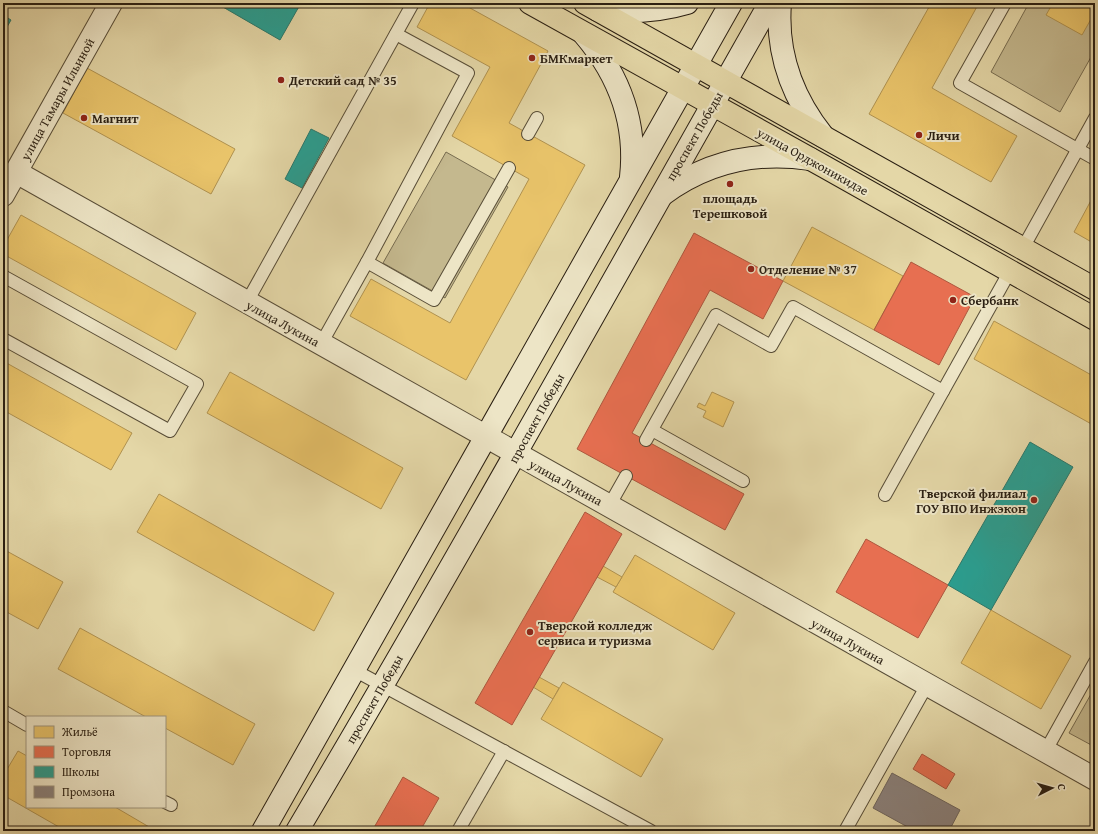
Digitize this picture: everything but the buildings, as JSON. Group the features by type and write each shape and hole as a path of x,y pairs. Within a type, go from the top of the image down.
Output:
{"main road":[{"name":"улица Тамары Ильиной","path":"3,195 111,3"},
{"name":"улица Орджоникидзе","path":"530,3 1095,319"},
{"path":"591,6 622,12 671,8 687,3"},
{"path":"263,831 731,3"},
{"name":"проспект Победы","path":"296,831 383,686 516,454 659,197 770,3"},
{"path":"780,3 780,34 787,71 801,105 822,136"},
{"name":"улица Орджоникидзе","path":"591,6 1095,289"},
{"path":"584,34 607,64 622,97 628,115 632,152 630,180"},
{"path":"659,197 696,174 727,162 744,158 778,156 810,159"},
{"name":"улица Лукина","path":"16,172 1095,779"}],"lane":[{"path":"247,302 413,3"},
{"path":"1005,3 960,83 1095,159"},
{"path":"321,344 367,262 468,73 396,34"},
{"path":"528,134 537,118"},
{"path":"1022,248 1095,118"},
{"path":"367,262 434,300 509,168"},
{"path":"885,495 1010,271"},
{"path":"3,276 197,384 170,431 3,339"},
{"path":"743,481 649,435 716,315 771,346 793,307 943,392"},
{"path":"609,506 626,476"},
{"path":"1045,752 1094,664"},
{"path":"354,670 651,831"},
{"path":"845,831 927,685"},
{"path":"3,711 26,724"},
{"path":"458,831 504,751"}],"shaded area":[{"path":"1029,3 1095,3 1095,50 1060,112 991,72"},
{"path":"446,152 508,187 445,298 383,263"},
{"path":"1095,687 1095,747 1069,733"}],"place":[{"name":"БМКмаркет","path":"532,58"},
{"name":"Детский сад № 35","path":"281,80"},
{"name":"Магнит","path":"84,118"},
{"name":"Личи","path":"919,135"},
{"name":"площадь Терешковой","path":"730,184"},
{"name":"Отделение № 37","path":"751,269"},
{"name":"Сбербанк","path":"953,300"},
{"name":"Тверской филиал ГОУ ВПО Инжэкон","path":"1034,500"},
{"name":"Тверской колледж сервиса и туризма","path":"530,632"}]}
